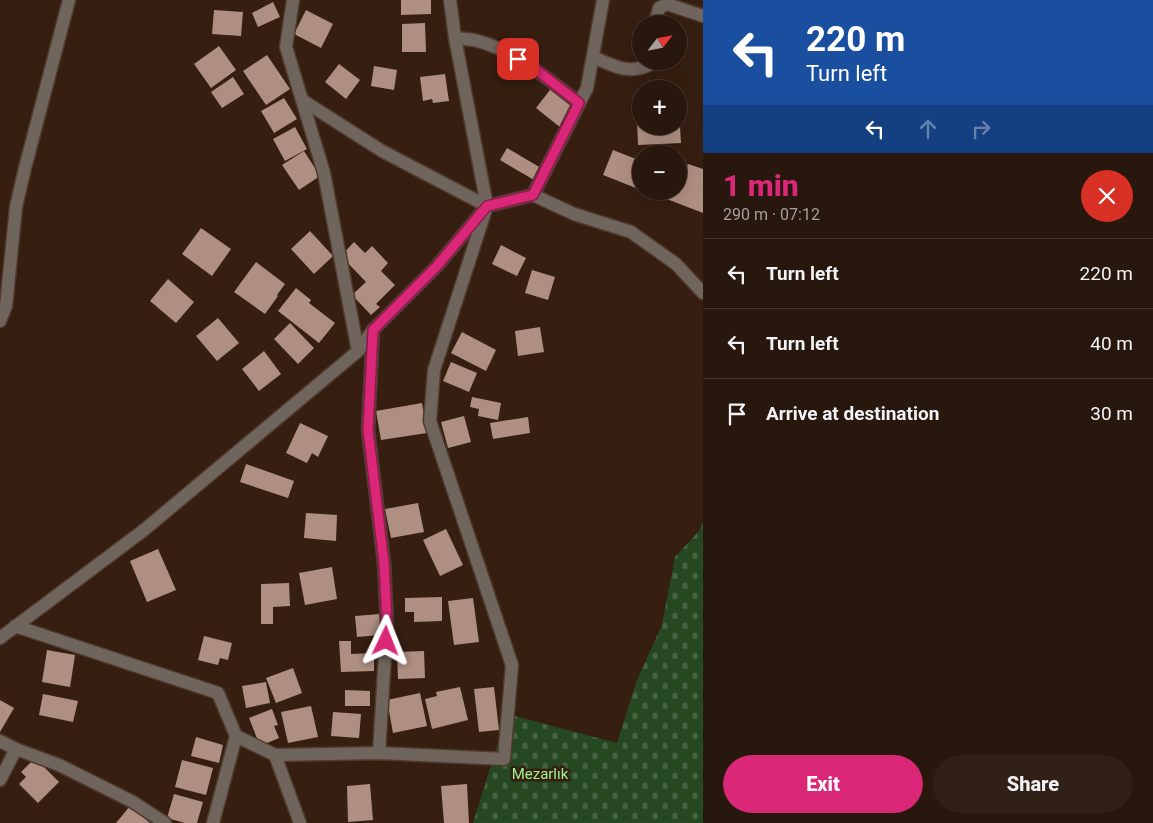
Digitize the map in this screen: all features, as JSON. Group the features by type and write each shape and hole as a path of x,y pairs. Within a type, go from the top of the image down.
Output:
{"street":[{"path":"0,321 6,306 16,207 69,0"},
{"path":"294,0 286,47 324,173 358,351"},
{"path":"236,736 275,754 379,753 504,759 512,665 430,421 434,370 487,206 455,38 450,0"},
{"path":"533,195 587,88 603,0"},
{"path":"657,15 659,8 667,4 703,16"},
{"path":"455,38 477,41 502,50 534,68 579,103"},
{"path":"592,58 626,70 632,70"},
{"path":"302,100 382,151 487,206"},
{"path":"0,638 144,530 358,351 373,330 437,266 487,206 533,195 574,214 631,232 676,264 703,293"},
{"path":"373,330 368,430 384,563 387,622 379,753"},
{"path":"15,626 218,693 236,736 213,823"},
{"path":"0,741 76,773 133,802 165,823"},
{"path":"0,780 16,749"},
{"path":"275,754 300,823"}],"green space":[{"name":"Mezarlık","path":"703,521 703,823 473,823 507,714 617,743 637,680 662,625 675,557 699,531"}],"building":[{"path":"401,0 431,0 431,14 401,15"},
{"path":"273,2 280,17 258,27 252,13"},
{"path":"214,10 243,12 241,36 212,34"},
{"path":"306,10 333,24 321,48 294,34"},
{"path":"425,23 426,52 402,52 402,24"},
{"path":"219,46 236,70 211,88 194,64"},
{"path":"267,55 290,89 266,105 243,71"},
{"path":"339,64 360,80 346,99 325,82"},
{"path":"374,66 397,70 394,90 371,86"},
{"path":"445,74 449,101 433,103 432,99 423,101 420,77"},
{"path":"233,77 244,94 222,108 211,92"},
{"path":"553,86 578,106 561,128 536,108"},
{"path":"284,98 297,119 274,133 261,111"},
{"path":"295,127 307,149 285,161 273,139"},
{"path":"638,135 681,135 681,143 638,145"},
{"path":"507,148 541,168 534,180 500,160"},
{"path":"613,150 632,157 632,186 603,175"},
{"path":"304,151 320,176 299,190 282,165"},
{"path":"688,164 703,169 703,213 669,200 687,200"},
{"path":"201,228 231,249 212,276 182,254"},
{"path":"310,231 333,256 314,274 291,249"},
{"path":"354,242 365,253 372,246 388,263 381,271 395,285 376,304 380,307 371,315 352,295 366,282 341,256"},
{"path":"501,245 526,258 517,276 492,264"},
{"path":"256,262 285,284 265,314 234,292"},
{"path":"532,270 555,277 548,300 525,293"},
{"path":"168,279 194,302 176,323 150,301"},
{"path":"296,288 311,300 309,303 335,323 319,343 278,311"},
{"path":"218,318 239,343 217,361 196,336"},
{"path":"290,323 314,348 298,364 274,339"},
{"path":"540,327 544,352 518,356 515,331"},
{"path":"462,332 496,350 486,371 451,353"},
{"path":"264,351 281,374 259,391 242,369"},
{"path":"451,362 477,373 469,392 443,381"},
{"path":"472,397 501,403 498,420 478,416 479,409 470,407"},
{"path":"422,403 427,433 381,440 376,411"},
{"path":"464,416 471,442 448,448 441,422"},
{"path":"528,417 530,433 493,439 490,423"},
{"path":"300,423 328,436 318,457 312,453 307,463 286,453"},
{"path":"246,464 294,481 288,498 240,482"},
{"path":"418,503 424,532 391,538 385,509"},
{"path":"306,513 337,515 336,541 304,538"},
{"path":"446,529 463,565 440,576 423,540"},
{"path":"158,549 176,590 147,602 130,561"},
{"path":"332,567 337,599 305,605 299,573"},
{"path":"289,583 290,606 273,607 273,624 261,624 261,584"},
{"path":"442,597 442,621 414,622 414,612 405,612 405,598"},
{"path":"473,598 479,642 454,645 448,601"},
{"path":"380,614 381,635 357,637 355,616"},
{"path":"204,636 232,643 228,660 220,658 218,665 198,660"},
{"path":"339,641 351,641 351,654 374,653 374,671 341,672"},
{"path":"47,650 75,655 70,687 42,682"},
{"path":"424,651 425,678 398,679 397,652"},
{"path":"293,668 302,693 276,703 266,678"},
{"path":"266,682 270,703 246,708 242,686"},
{"path":"460,687 468,720 432,729 425,699 437,696 436,692"},
{"path":"494,687 499,730 479,732 474,689"},
{"path":"345,690 370,691 370,706 345,706"},
{"path":"420,693 427,726 393,733 387,700"},
{"path":"43,694 78,701 73,722 39,715"},
{"path":"0,700 14,708 0,732"},
{"path":"311,706 318,737 288,743 281,712"},
{"path":"272,709 278,725 274,726 279,738 260,746 249,718"},
{"path":"333,712 361,714 359,738 331,736"},
{"path":"196,737 223,745 219,763 191,756"},
{"path":"35,758 59,782 38,803 19,784 26,777 21,772"},
{"path":"182,760 213,768 206,795 175,787"},
{"path":"370,784 373,820 348,822 347,786"},
{"path":"467,784 469,823 444,823 441,786"},
{"path":"174,794 203,802 197,823 185,823 167,818"},
{"path":"130,806 150,823 116,823"}],"route":[{"path":"386,641 384,563 368,430 373,330 437,266 487,206 533,195 579,103 534,68 518,59"}]}
